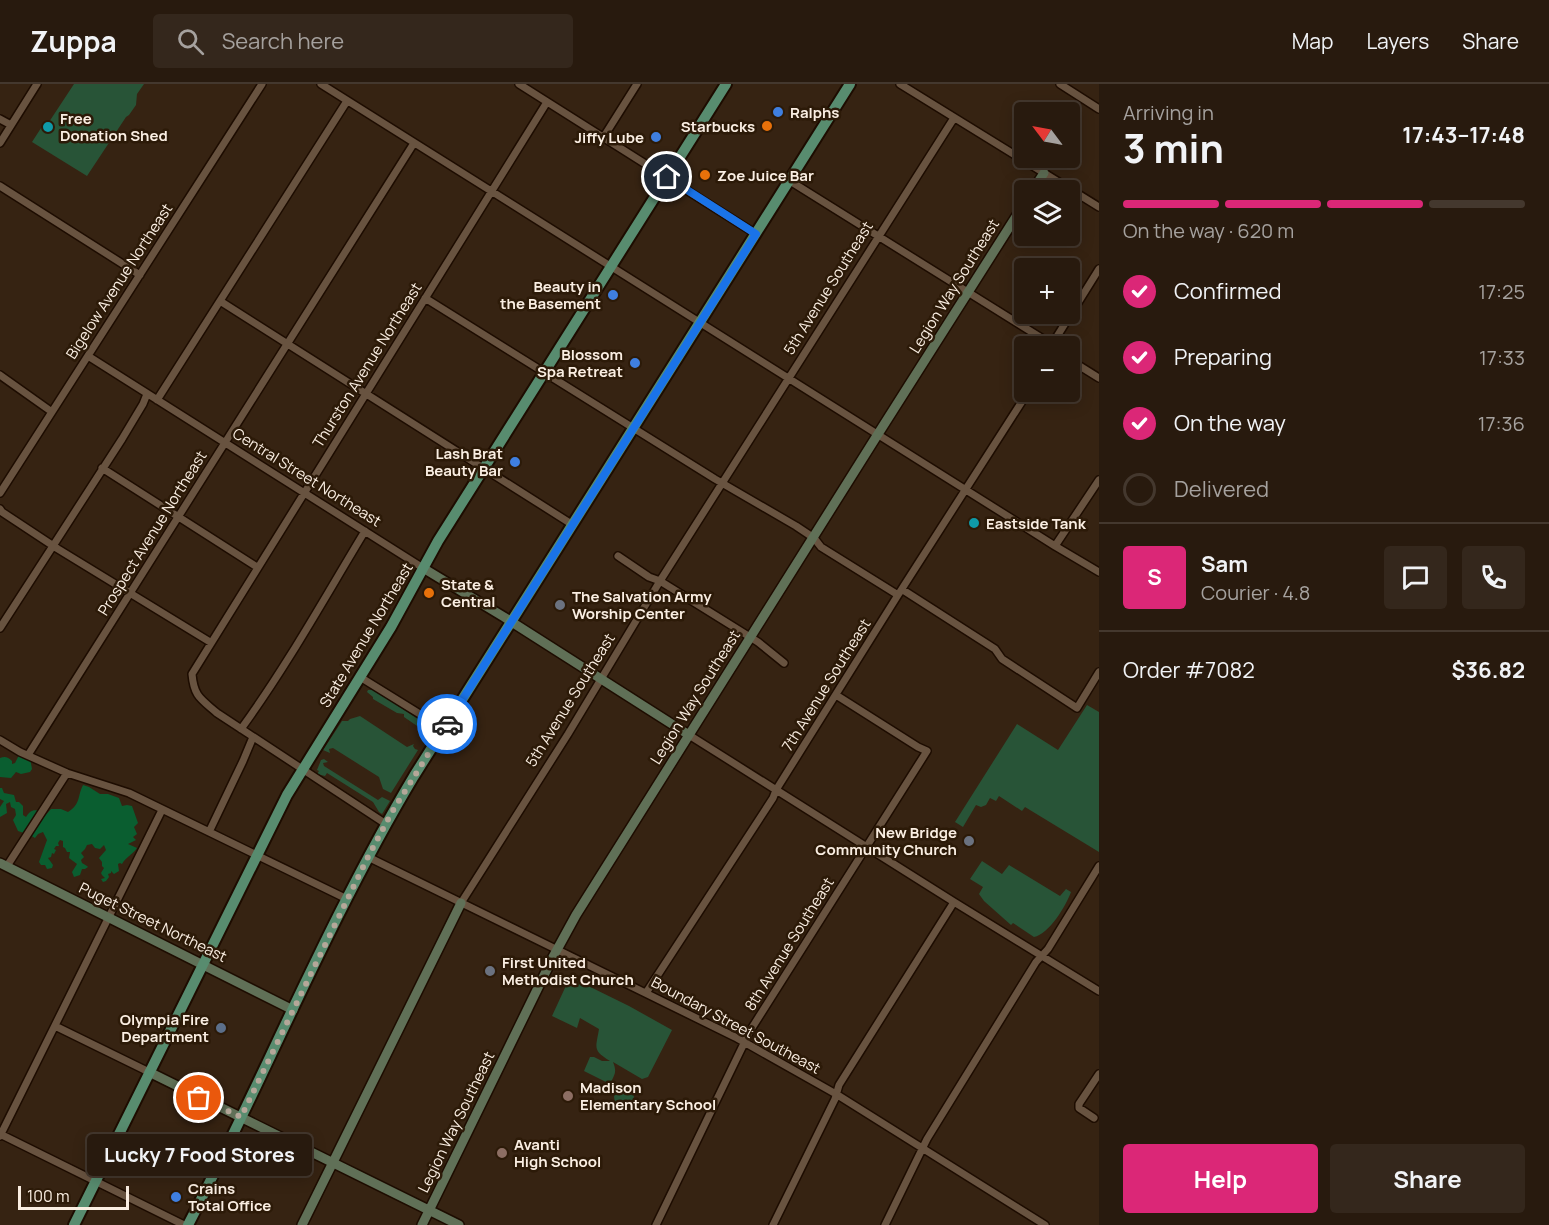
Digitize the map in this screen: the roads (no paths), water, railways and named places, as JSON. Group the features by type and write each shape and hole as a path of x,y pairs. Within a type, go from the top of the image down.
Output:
{"main road":[{"name":"State Avenue Northeast","path":"74,1225 287,795 401,610 438,541 726,84"},
{"path":"186,1225 386,824 850,84"}],"street":[{"path":"0,143 37,84"},
{"name":"Bigelow Avenue Northeast","path":"0,493 262,84"},
{"path":"321,84 1099,572"},
{"path":"519,84 756,234"},
{"path":"603,138 637,84"},
{"path":"900,84 1099,207"},
{"path":"1060,84 1099,109"},
{"path":"157,400 347,101"},
{"name":"Thurston Avenue Northeast","path":"241,729 198,698 193,686 192,674 547,102"},
{"name":"5th Avenue Southeast","path":"302,1225 461,903 568,734 660,581 954,118"},
{"path":"0,119 11,125"},
{"name":"Prospect Avenue Northeast","path":"28,755 414,143"},
{"path":"1039,180 1044,173"},
{"path":"790,181 1038,336"},
{"path":"0,186 140,275"},
{"name":"Legion Way Southeast","path":"422,1225 557,949 594,886 1014,220"},
{"path":"1057,336 1099,269"},
{"path":"425,298 723,484 769,509 814,538 821,547 995,649 1002,659 1077,708 1099,672"},
{"path":"220,302 573,525"},
{"name":"Central Street Northeast","path":"88,356 689,735"},
{"path":"1080,366 1099,378"},
{"path":"0,375 52,412"},
{"path":"0,628 143,404 147,394"},
{"name":"7th Avenue Southeast","path":"646,993 773,798 900,592 1022,402"},
{"path":"102,468 257,567"},
{"path":"1055,546 1099,480"},
{"path":"0,509 129,594 210,642"},
{"path":"365,531 280,671 241,729 386,824"},
{"path":"618,556 751,638 784,663"},
{"path":"360,677 444,729"},
{"name":"8th Avenue Southeast","path":"656,1225 750,1031 927,751 836,695"},
{"path":"689,735 1099,991"},
{"path":"208,832 253,737"},
{"path":"0,740 67,773 129,793 347,899"},
{"path":"3,865 67,773"},
{"path":"162,810 0,1135 186,1225"},
{"name":"Boundary Street Southeast","path":"368,857 745,1042 836,1094 1045,1225"},
{"name":"Puget Street Northeast","path":"3,865 293,1010"},
{"path":"885,1225 923,1148 1099,866"},
{"path":"773,1225 839,1085 954,902"},
{"path":"55,1026 459,1225"},
{"path":"1094,1118 1079,1108 1079,1104 1099,1074"}],"place":[{"name":"Ralphs","path":"778,112"},
{"name":"Starbucks","path":"767,126"},
{"name":"Free Donation Shed","path":"48,127"},
{"name":"Jiffy Lube","path":"656,137"},
{"name":"Zoe Juice Bar","path":"705,175"},
{"name":"Beauty in the Basement","path":"613,295"},
{"name":"Blossom Spa Retreat","path":"635,363"},
{"name":"Lash Brat Beauty Bar","path":"515,462"},
{"name":"Eastside Tank","path":"974,523"},
{"name":"State & Central","path":"429,593"},
{"name":"The Salvation Army Worship Center","path":"560,605"},
{"name":"New Bridge Community Church","path":"969,841"},
{"name":"First United Methodist Church","path":"490,971"},
{"name":"Olympia Fire Department","path":"221,1028"},
{"name":"Madison Elementary School","path":"568,1096"},
{"name":"Lucky 7 Food Stores","path":"199,1098"},
{"name":"Avanti High School","path":"502,1153"},
{"name":"Crains Total Office","path":"176,1197"}]}
